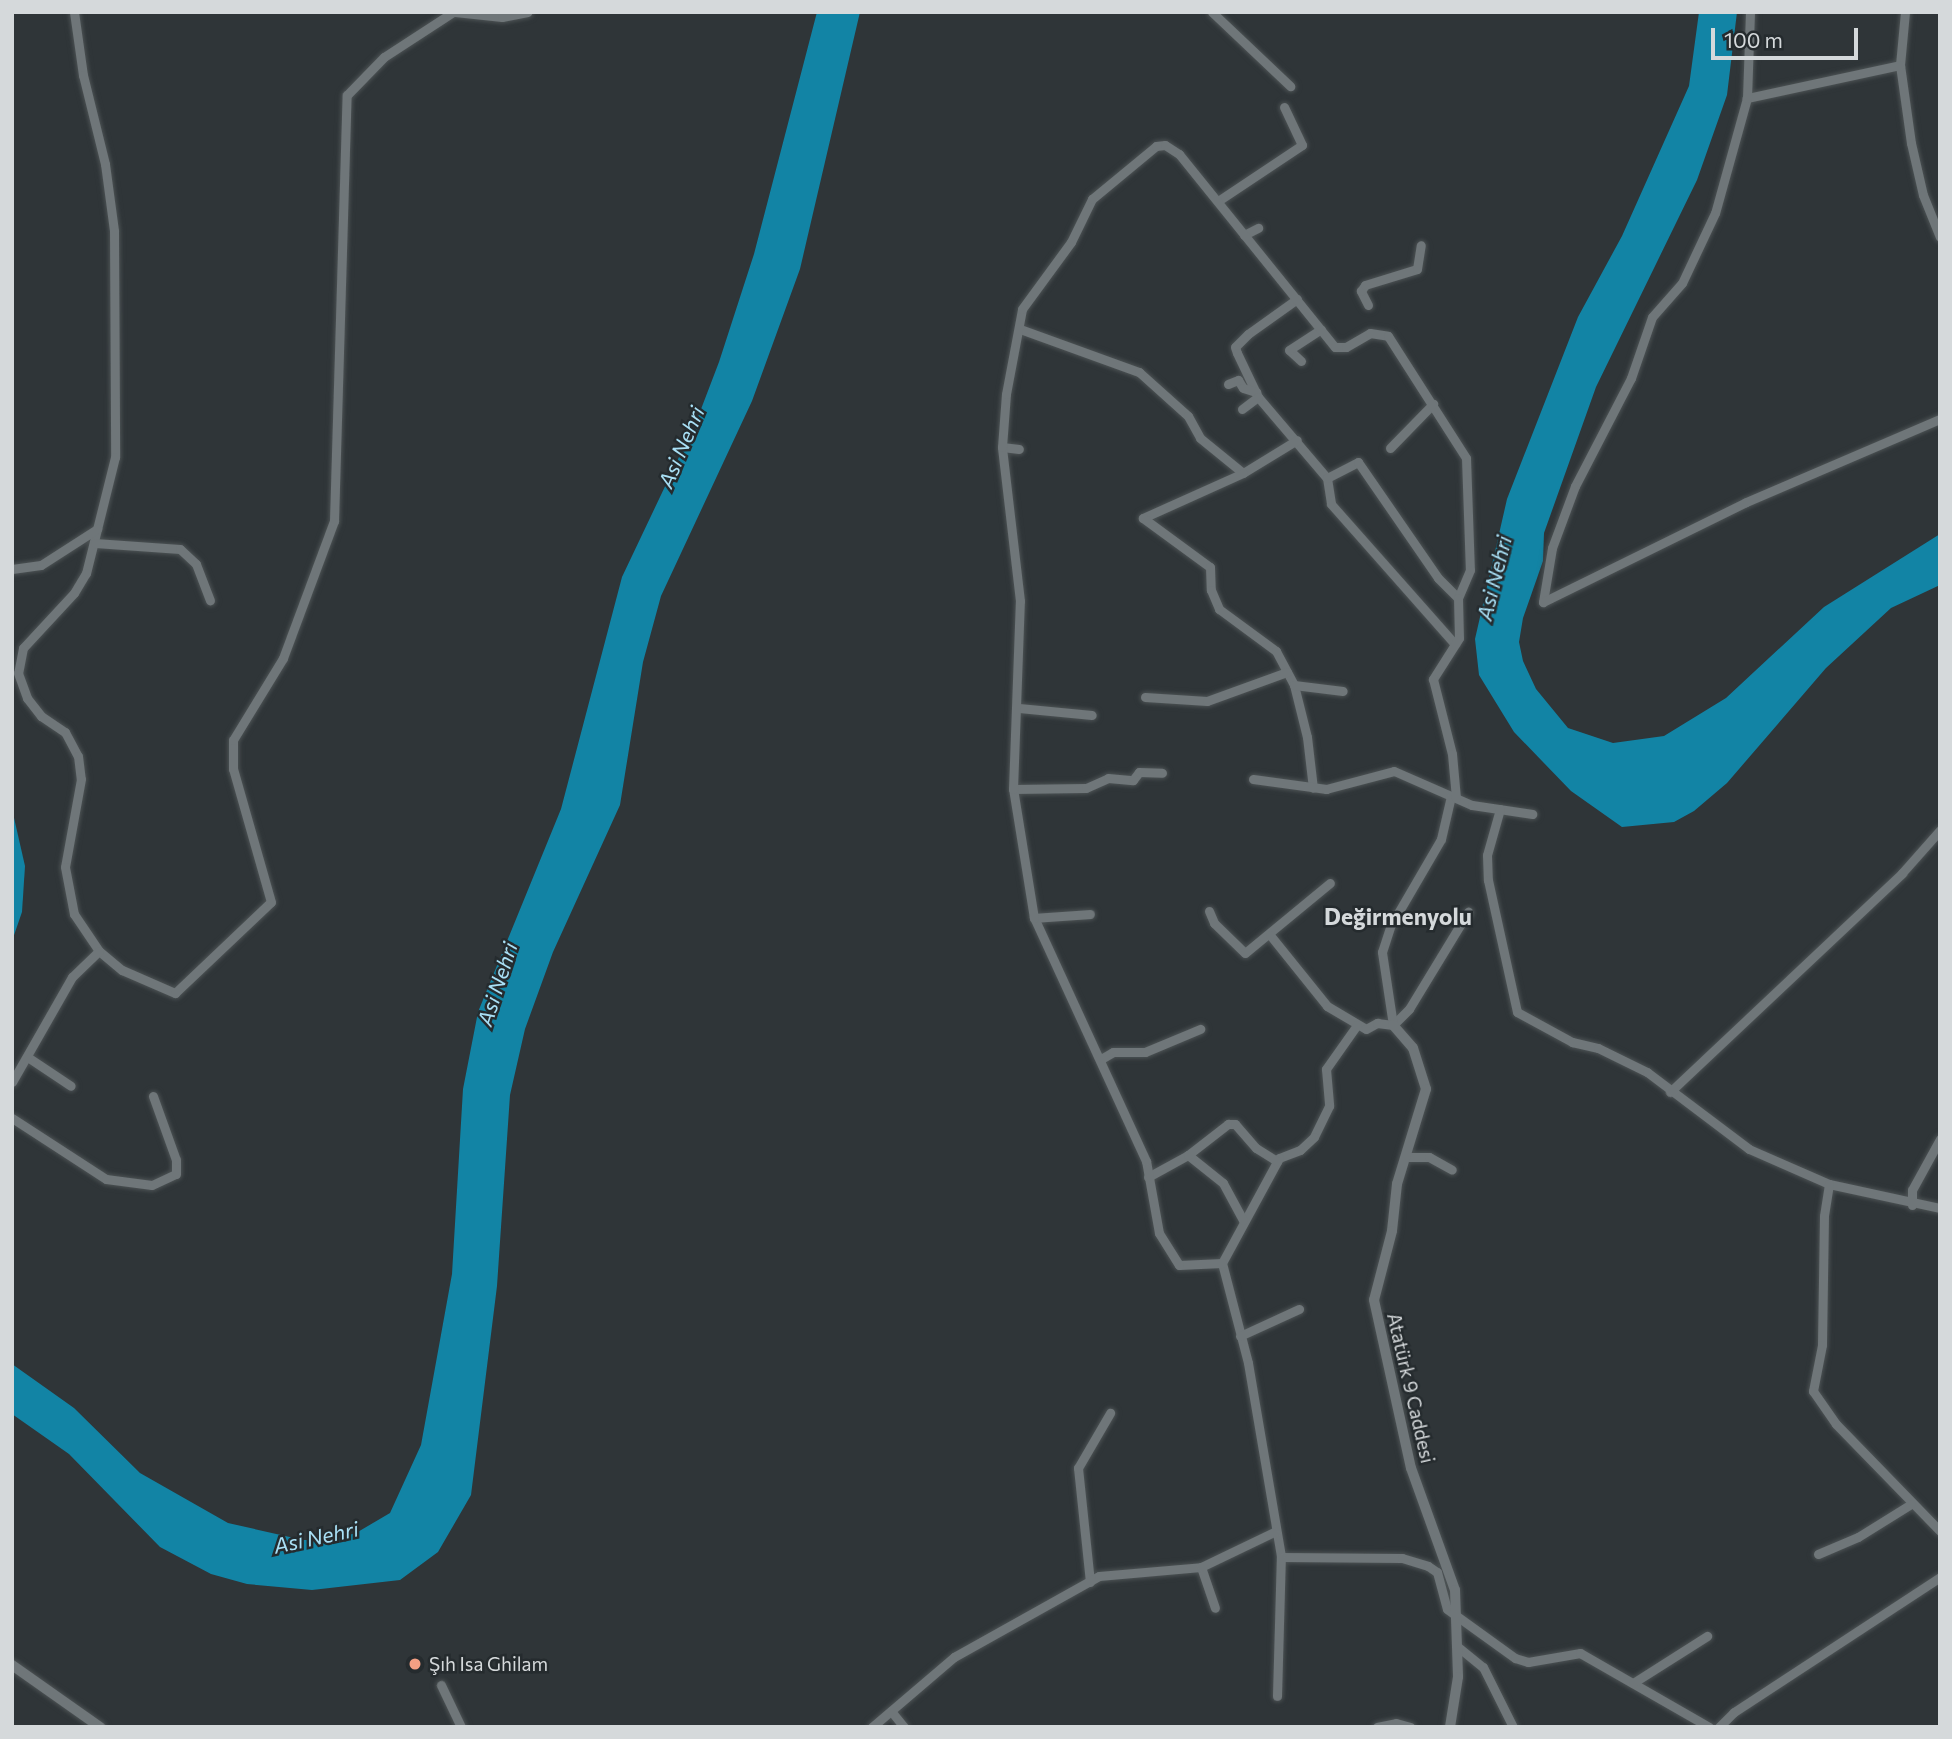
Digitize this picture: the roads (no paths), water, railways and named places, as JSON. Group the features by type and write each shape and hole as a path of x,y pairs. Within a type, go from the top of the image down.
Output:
{"street":[{"path":"74,12 83,75 105,164 114,231 115,457 94,542 74,593 23,648 18,673 27,698 41,716 65,732 78,755 81,779 67,842 68,892 74,914 99,951 122,970 175,993 271,902 233,769 233,740 283,658 334,522 347,95 384,57 454,12 502,17 528,12"},
{"path":"1212,12 1258,51 1290,86"},
{"path":"1750,12 1747,97 1715,213 1682,283 1652,317 1631,377 1575,485 1552,548 1543,602 1746,502 1940,419"},
{"path":"1906,12 1900,65 1916,167 1940,237"},
{"path":"1747,97 1900,65"},
{"path":"1218,201 1302,145 1284,107"},
{"path":"1222,1263 1178,1265 1159,1233 1146,1161 1034,918 1013,789 1019,708 1020,601 1002,447 1006,394 1023,309 1071,242 1093,199 1156,146 1173,149 1321,329 1341,349 1370,332 1385,332 1433,404 1469,467 1470,570 1458,598 1455,644 1433,680 1452,754 1454,797 1441,839 1391,925 1382,952 1393,1025"},
{"path":"1244,234 1258,228"},
{"path":"1368,305 1361,291 1365,285 1417,269 1421,245"},
{"path":"1297,299 1235,347 1257,394 1327,478 1331,504 1455,644"},
{"path":"1020,329 1139,372 1188,416 1200,438 1243,473"},
{"path":"1301,361 1289,350 1321,329"},
{"path":"1228,384 1238,380 1243,388 1257,394"},
{"path":"1242,409 1257,394"},
{"path":"1390,448 1433,404"},
{"path":"1297,440 1243,473 1143,518 1210,567 1215,603 1276,651 1294,685 1307,737 1313,788"},
{"path":"1002,447 1019,449"},
{"path":"1327,478 1358,462 1438,578 1458,598"},
{"path":"12,569 41,565 97,528"},
{"path":"94,542 180,549 196,564 210,600"},
{"path":"12,640 23,648"},
{"path":"1144,697 1207,701 1287,672"},
{"path":"1294,685 1343,691"},
{"path":"1019,708 1092,715"},
{"path":"1252,779 1313,788 1394,771 1454,797 1532,814"},
{"path":"1013,789 1086,788 1108,778 1133,780 1139,772 1162,773"},
{"path":"1500,809 1487,855 1488,880 1517,1012 1572,1042 1598,1048 1647,1072 1670,1092 1698,1108 1749,1149 1829,1184 1912,1205 1940,1208"},
{"path":"1670,1092 1902,873 1940,830"},
{"path":"1209,911 1214,923 1243,952 1270,935 1299,904 1330,883"},
{"path":"1393,1025 1420,995 1468,912"},
{"path":"1034,918 1090,914"},
{"path":"1270,935 1326,1006 1366,1028 1377,1023 1393,1025"},
{"path":"12,1082 29,1058 72,977 99,951"},
{"path":"1277,1696 1281,1556 1274,1532 1248,1363 1222,1263 1242,1220 1276,1161 1300,1150 1314,1137 1329,1105 1325,1069 1357,1025"},
{"name":"Atatürk 9 Caddesi","path":"1393,1025 1413,1048 1425,1081 1421,1117 1405,1157 1374,1300 1401,1406 1407,1453 1447,1559 1458,1617 1458,1647 1450,1727"},
{"path":"1101,1059 1113,1052 1145,1052 1200,1029"},
{"path":"29,1058 71,1086"},
{"path":"12,1118 106,1179 152,1185 176,1174 176,1160 153,1096"},
{"path":"1147,1177 1188,1155 1228,1124 1235,1124 1256,1148 1276,1161"},
{"path":"1912,1205 1912,1190 1940,1139"},
{"path":"1188,1155 1223,1183 1242,1220"},
{"path":"1405,1157 1429,1157 1452,1170"},
{"path":"1829,1184 1824,1216 1822,1345 1813,1391 1836,1424 1940,1531"},
{"path":"1240,1336 1299,1309"},
{"path":"1090,1582 1078,1468 1110,1413"},
{"path":"1818,1554 1858,1537 1911,1504"},
{"path":"872,1727 954,1657 1099,1576 1201,1567 1274,1532"},
{"path":"1281,1556 1402,1558 1428,1566 1437,1572 1447,1609 1515,1658 1528,1661 1580,1653 1709,1727"},
{"path":"1201,1567 1214,1608"},
{"path":"1719,1727 1734,1712 1940,1577"},
{"path":"1633,1683 1707,1636"},
{"path":"1458,1647 1483,1667 1513,1727"},
{"path":"12,1665 100,1727"},
{"path":"441,1685 461,1727"},
{"path":"891,1711 904,1727"},
{"path":"1377,1727 1396,1723 1410,1727"}],"water":[{"name":"Asi Nehri","path":"817,12 860,12 800,269 752,401 661,596 643,662 620,805 553,952 525,1029 510,1095 497,1286 471,1495 438,1552 400,1580 312,1590 247,1584 211,1574 160,1547 69,1454 12,1414 12,1364 74,1408 140,1473 228,1523 303,1540 329,1540 356,1533 390,1513 421,1445 452,1274 463,1089 478,1012 561,809 622,577 698,417 719,362 754,254"},
{"name":"Asi Nehri","path":"1699,12 1737,12 1727,95 1697,180 1596,387 1544,533 1543,561 1523,618 1519,642 1523,661 1536,689 1568,728 1613,743 1664,736 1726,698 1824,607 1940,534 1940,585 1891,608 1826,668 1727,783 1694,811 1674,822 1622,827 1571,791 1514,732 1479,675 1475,639 1507,499 1578,317 1622,236 1689,86"},
{"path":"12,809 25,866 22,912 12,941"}],"place":[{"name":"Şıh Isa Ghilam","path":"415,1664"}],"district":[{"name":"Değirmenyolu","path":"1398,916"}]}
